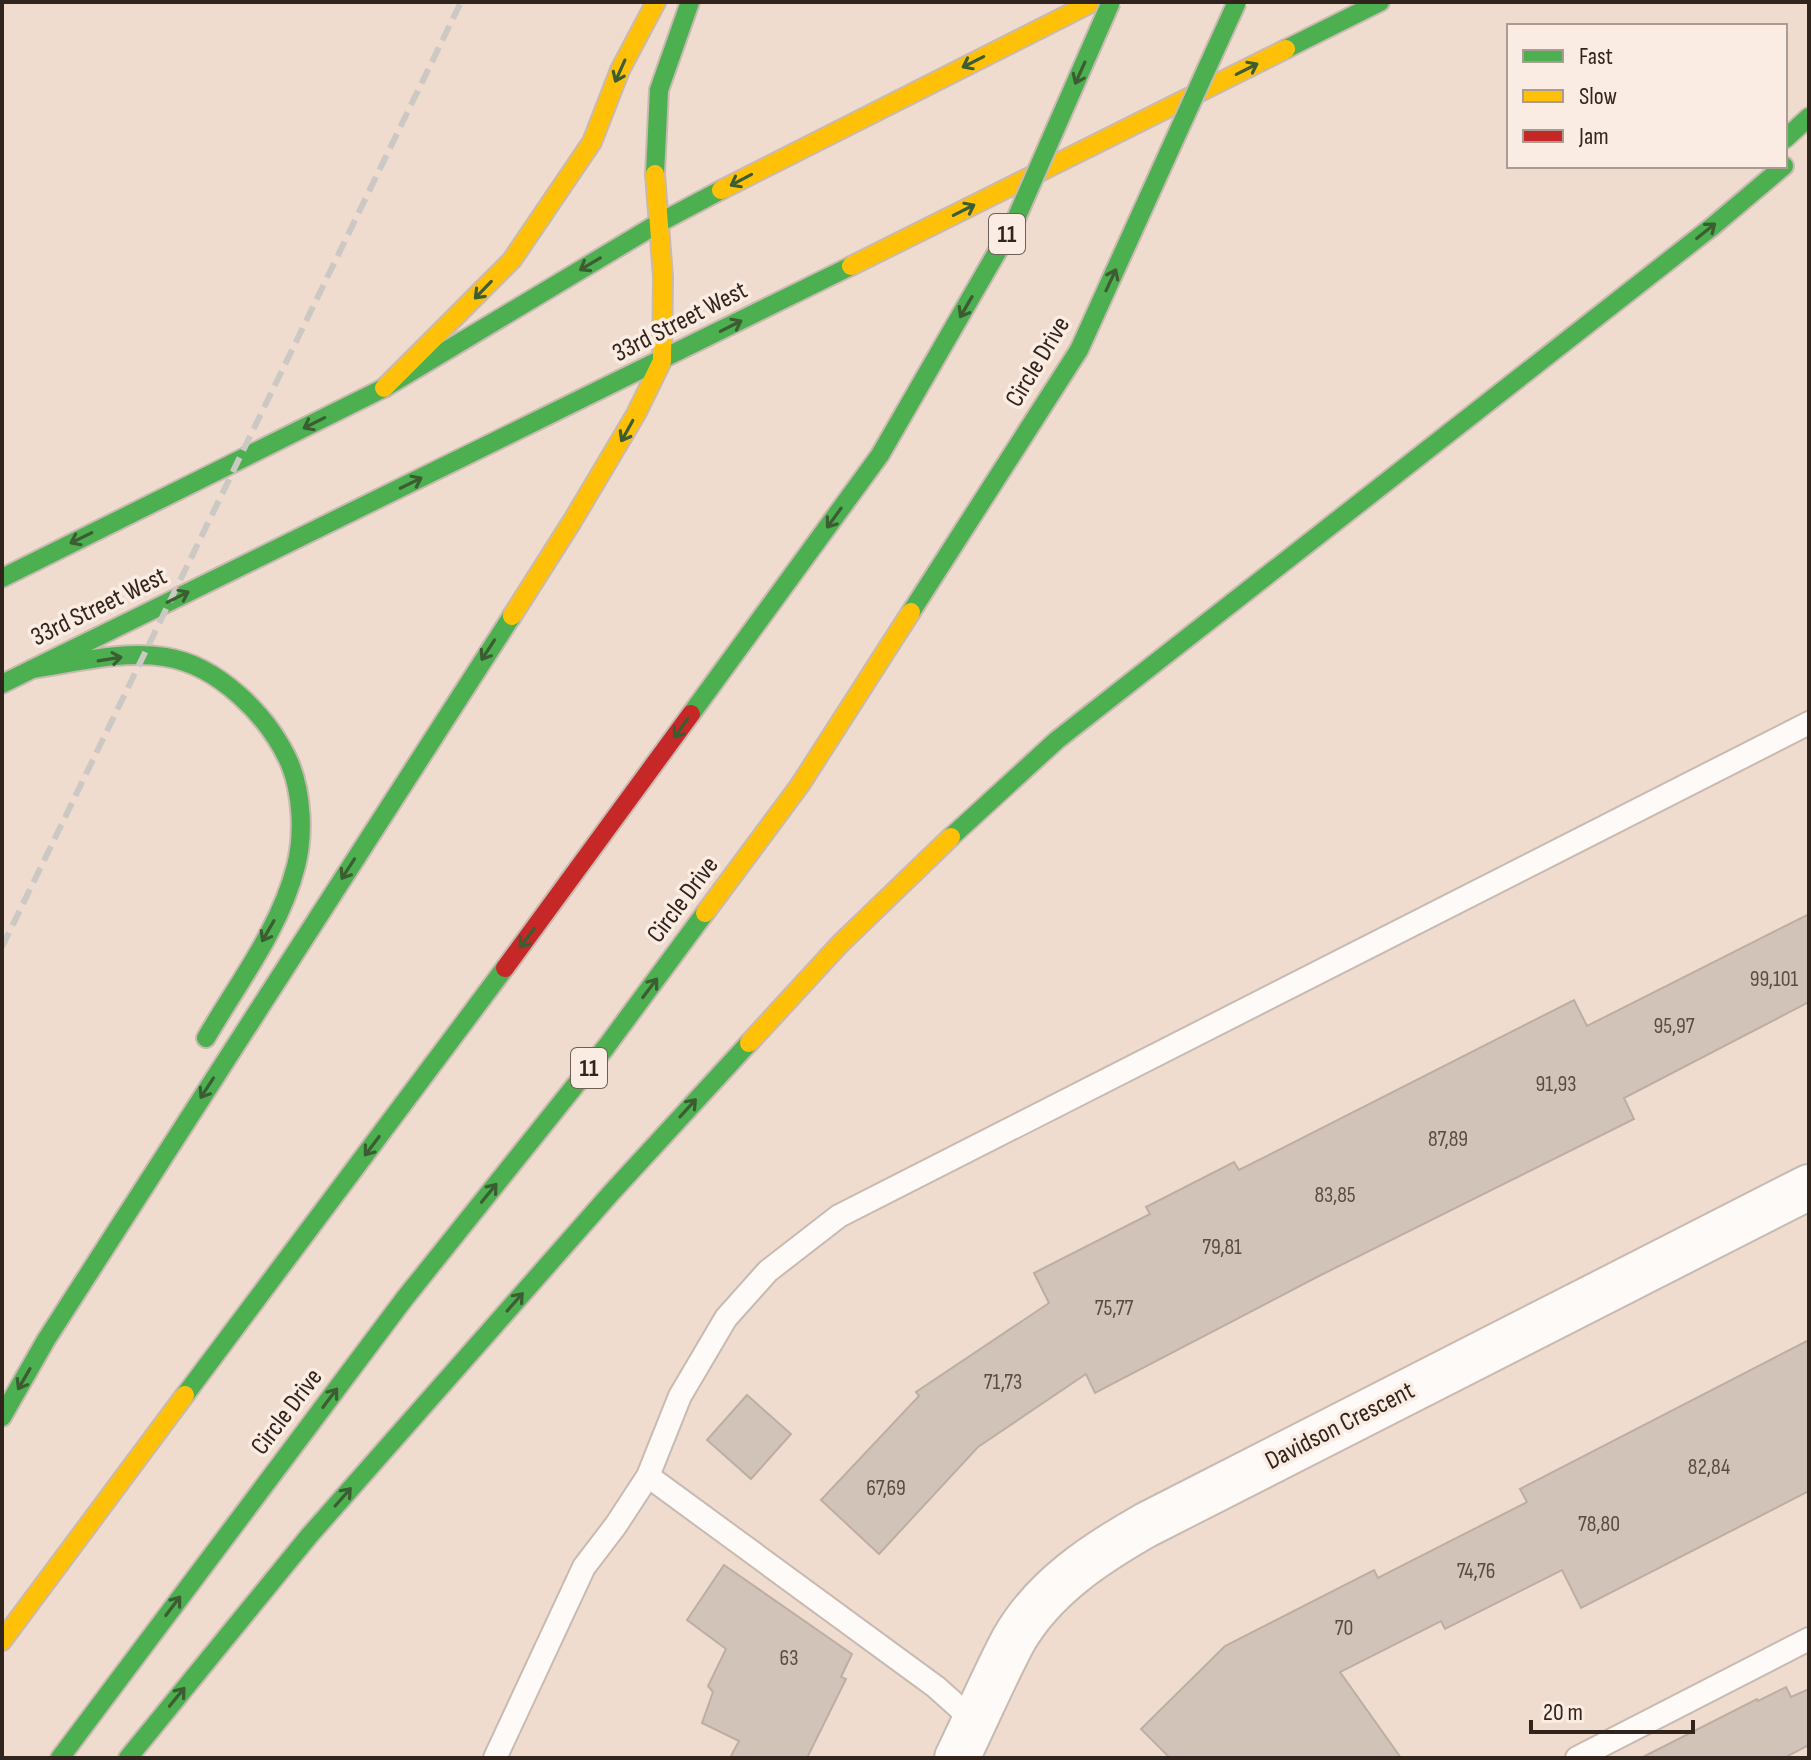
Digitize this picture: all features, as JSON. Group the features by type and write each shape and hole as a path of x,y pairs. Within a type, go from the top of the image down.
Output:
{"main road":[{"path":"384,388 512,260 592,142 620,70 656,2"},
{"path":"2,1417 46,1340 594,487 662,361 663,277 655,177 659,90 690,2"},
{"path":"2,578 384,388 657,224 1093,2"},
{"name":"11","path":"2,1641 555,901 880,455 1015,221 1111,2"},
{"name":"Circle Drive","path":"60,1758 405,1298 606,1047 800,785 1079,350 1237,2"},
{"name":"33rd Street West","path":"2,684 662,361 1380,2"},
{"path":"1787,137 1809,117"},
{"path":"128,1758 319,1524 622,1180 840,944 945,842 1057,740 1579,332 1782,168"},
{"path":"1579,332 1688,223"},
{"path":"32,669 143,655 176,659 205,672 239,697 269,729 290,766 300,818 297,865 277,916 199,1049"},
{"path":"46,1340 107,1211"}],"street":[{"name":"Davidson Crescent","path":"966,1740 1015,1639 1052,1591 1095,1554 1146,1525 1809,1187"}],"lane":[{"path":"495,1758 584,1567 648,1476 680,1396 726,1318 768,1271 839,1216 1809,723"},
{"path":"648,1476 936,1687 966,1740"},
{"path":"1577,1758 1809,1639"}],"building":[{"path":"1809,914 1809,1002 1624,1098 1634,1119 1317,1277 1095,1393 1086,1374 978,1447 879,1554 821,1500 919,1396 916,1392 1049,1303 1034,1273 1150,1214 1146,1207 1234,1162 1239,1170 1574,1000 1587,1026"},
{"path":"1809,1340 1809,1491 1581,1608 1562,1570 1445,1629 1441,1621 1340,1672 1401,1758 1170,1758 1141,1729 1225,1646 1374,1570 1378,1578 1527,1502 1520,1489"},
{"path":"747,1395 791,1434 751,1479 707,1440"},
{"path":"724,1565 852,1654 841,1677 846,1679 807,1758 730,1758 739,1741 702,1723 713,1692 708,1686 726,1649 687,1620"},
{"path":"1786,1687 1791,1697 1809,1689 1809,1745 1784,1758 1641,1758 1757,1699"}],"railway":[{"path":"2,947 461,2"}],"traffic: fast":[{"path":"655,174 659,90 690,2"},
{"path":"880,455 1015,221 1111,2"},
{"path":"1079,350 1237,2"},
{"path":"1286,49 1380,2"},
{"path":"1787,137 1809,117"},
{"path":"951,837 1057,740 1713,226 1782,168"},
{"path":"2,578 384,388 657,224 721,190"},
{"path":"2,684 851,266"},
{"path":"911,612 1079,350"},
{"path":"691,714 880,455"},
{"path":"2,1417 46,1340 512,616"},
{"path":"32,669 132,655 185,662 204,670 240,696 269,728 290,764 297,788 300,841 289,889 269,934 206,1038"},
{"path":"60,1758 405,1298 606,1047 705,913"},
{"path":"185,1395 505,968"},
{"path":"128,1758 309,1536 612,1192 749,1043"}],"traffic: slow":[{"path":"384,388 512,260 592,142 620,70 656,2"},
{"path":"721,190 1093,2"},
{"path":"851,266 1286,49"},
{"path":"512,616 636,414 662,361 663,277 655,174"},
{"path":"705,913 800,785 911,612"},
{"path":"749,1043 840,944 951,837"},
{"path":"2,1641 185,1395"}],"traffic: jam":[{"path":"505,968 691,714"}]}
